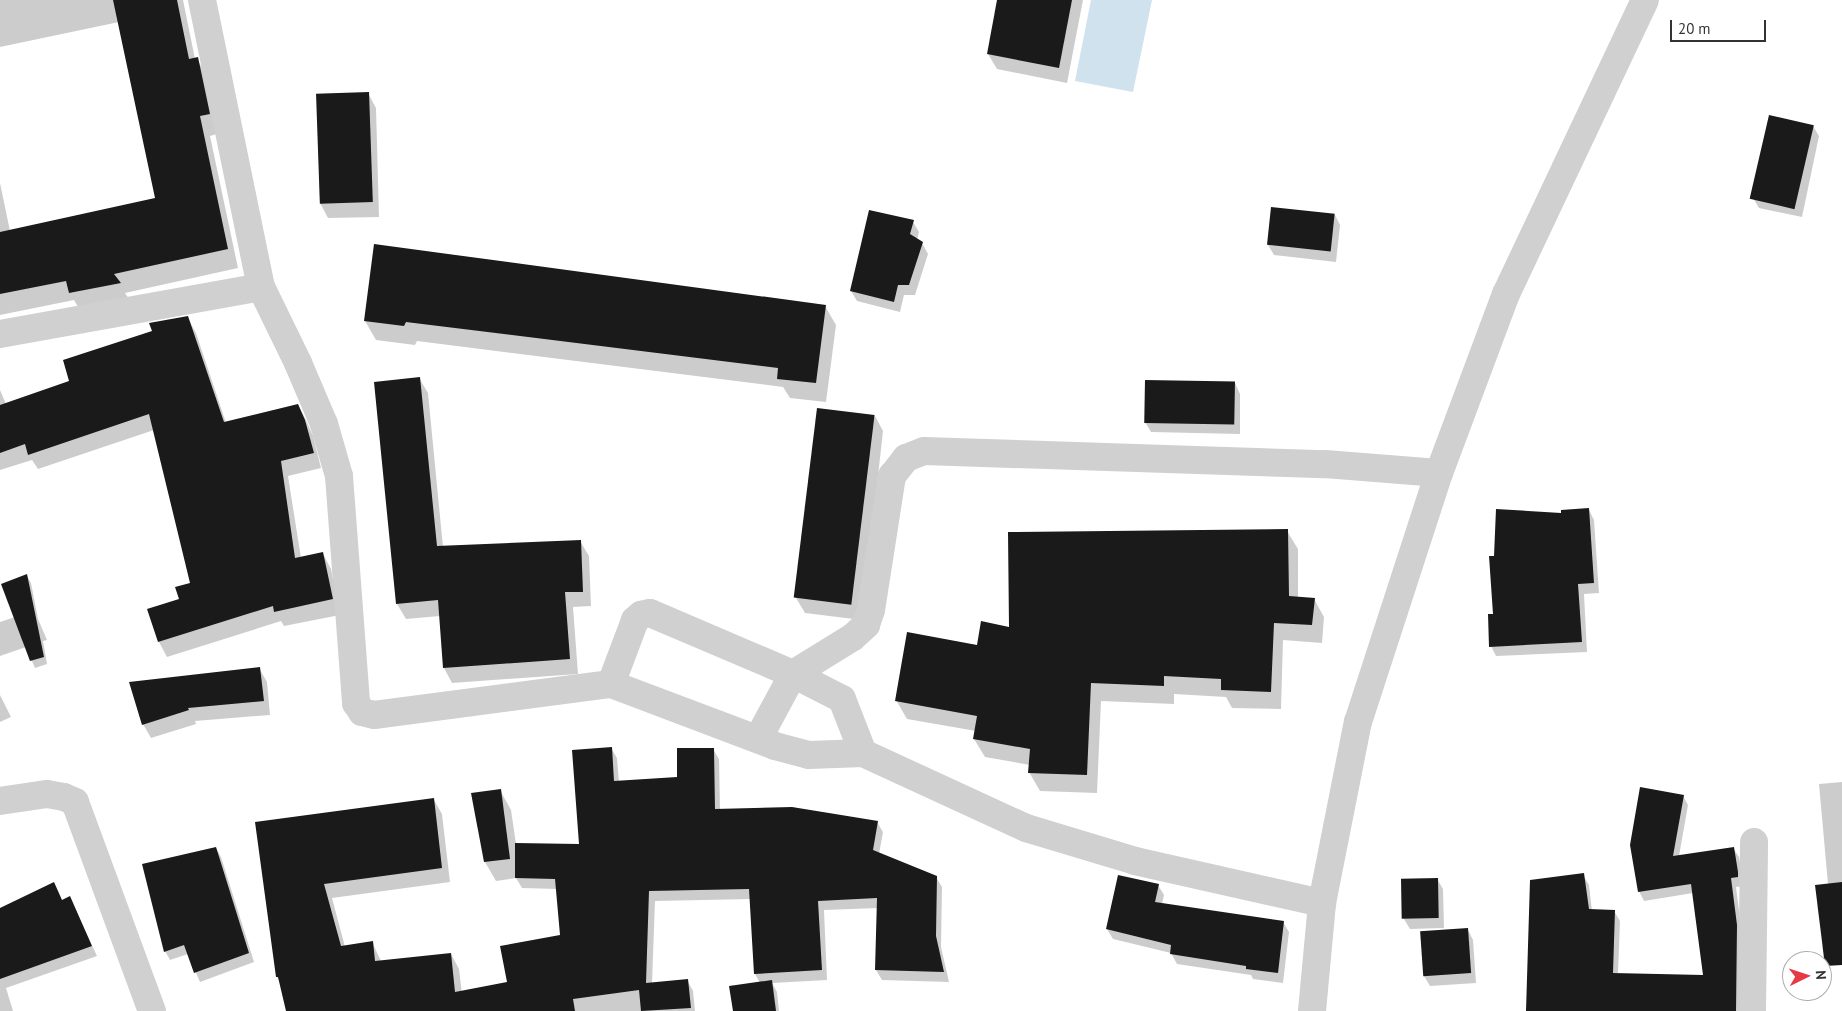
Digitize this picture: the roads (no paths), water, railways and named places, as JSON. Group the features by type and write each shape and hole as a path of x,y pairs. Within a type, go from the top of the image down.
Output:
{"street":[{"path":"202,0 261,287 298,363 324,424 339,476 356,703 362,712 374,715 611,684 758,739 809,755 863,753 1026,828 1135,861 1322,903"},
{"path":"1312,1011 1322,903 1358,722 1439,473 1506,294 1645,0"},
{"path":"0,334 261,287"},
{"path":"758,739 794,674 853,637 866,625 871,610 892,476 906,458 924,451 1325,464 1439,473"},
{"path":"611,684 635,620 641,615 650,613 794,674 842,699 863,753"},
{"path":"0,801 47,794 64,796 75,802 152,1011"},
{"path":"1752,1011 1754,842"}],"water":[{"path":"1091,0 1152,0 1133,92 1075,81"}]}
